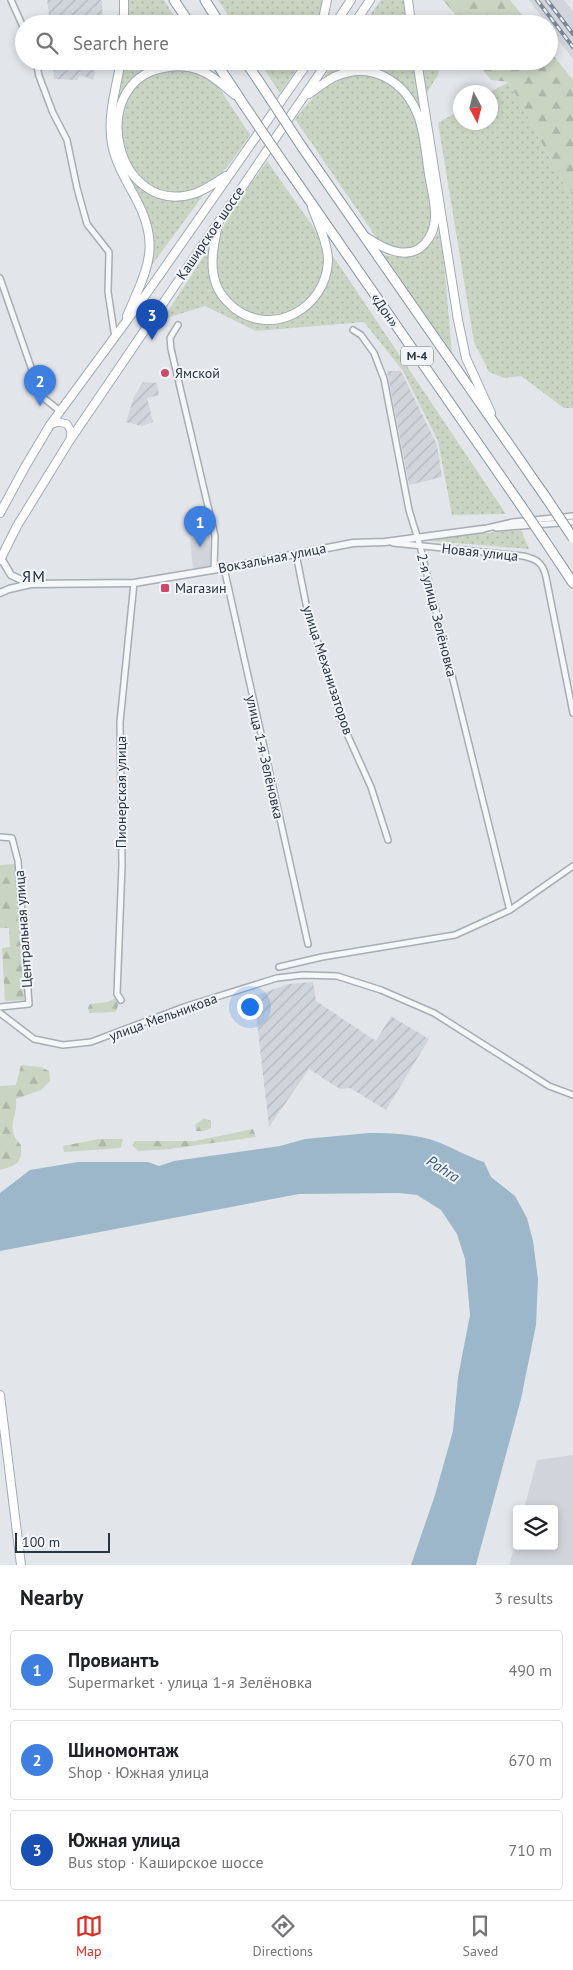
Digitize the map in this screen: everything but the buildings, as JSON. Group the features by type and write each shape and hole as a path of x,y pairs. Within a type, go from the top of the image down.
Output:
{"highway":[{"path":"174,0 184,15"},
{"path":"205,0 214,15"},
{"name":"«Дон»","path":"221,70 311,205 573,582"},
{"name":"«Дон»","path":"251,70 362,235 497,426 573,538"}],"main road":[{"path":"124,0 124,15"},
{"path":"324,15 327,0"},
{"path":"340,15 351,0"},
{"path":"360,15 370,0"},
{"path":"408,0 410,15"},
{"path":"118,70 111,111 112,143 118,165 144,217 150,240 150,252 144,277 121,329"},
{"path":"154,70 145,74 131,85 122,101 118,116 119,141 127,167 137,180 153,192 172,196 195,193 230,173"},
{"path":"197,70 204,72 242,102"},
{"name":"Каширское шоссе","path":"0,512 50,425 115,338 303,70"},
{"name":"Каширское шоссе","path":"0,559 17,526 70,440 322,70"},
{"path":"303,98 334,78 365,70 375,72 393,81 405,92 414,106 423,134 430,179 435,214 432,232 422,246 413,251 403,253 383,249 362,235"},
{"path":"418,70 461,335 469,365 497,426"},
{"path":"218,221 212,256 214,276 220,293 230,304 244,314 263,319 278,319 294,315 306,307 316,297 325,280 327,252 311,205"},
{"path":"50,425 59,422 67,424 71,431 70,440"},
{"path":"0,504 14,486"},
{"path":"0,1395 21,1565"}],"street":[{"path":"11,0 18,15"},
{"path":"38,70 53,113 67,140 87,224 109,252 108,292 115,338"},
{"path":"0,278 40,396 60,411"},
{"path":"178,325 170,338 170,349 215,536 214,570"},
{"name":"2-я улица Зелёновка","path":"353,330 361,335 374,353 384,379 409,510 420,546 509,909"},
{"path":"483,529 513,522 573,516"},
{"path":"483,529 573,522"},
{"name":"Вокзальная улица","path":"0,594 9,589 31,584 134,583 214,570 354,543 385,542 417,536 483,529"},
{"name":"Новая улица","path":"385,542 523,556 534,558 540,562 546,577 573,713"},
{"name":"улица Механизаторов","path":"296,554 306,604 343,725 371,787 388,840"},
{"name":"Вокзальная улица","path":"0,559 11,575 31,584"},
{"name":"улица 1-я Зелёновка","path":"224,568 308,944"},
{"name":"Пионерская улица","path":"120,1000 117,994 122,865 120,722 134,583"},
{"name":"Центральная улица","path":"0,837 12,838 18,861 29,1004 0,1007"},
{"path":"279,967 330,956 455,935 509,909 573,866"},
{"name":"улица Мельникова","path":"0,1013 34,1038 63,1045 91,1042 184,1008 277,978 303,974 337,976 381,990 434,1013 549,1086 573,1095"}],"shaded area":[{"path":"47,0 102,0 103,15 49,15"},
{"path":"529,0 564,0 573,11 573,59 558,39 558,15 540,15"},
{"path":"54,70 96,70 93,80 80,75 77,80 54,79"},
{"path":"387,371 401,371 437,445 442,477 409,485"},
{"path":"143,382 157,383 159,395 147,398 153,422 142,426 126,422 134,397"},
{"path":"210,536 210,566 193,569 190,538"},
{"path":"313,982 316,1001 376,1041 391,1016 429,1039 386,1110 350,1088 340,1089 309,1069 269,1127 254,996 289,984"},
{"path":"573,1455 573,1565 509,1565 513,1550 558,1550 558,1505 525,1505 537,1460"}],"green space":[{"path":"127,0 164,0 173,15 127,15"},
{"path":"218,0 323,0 320,15 228,15"},
{"path":"381,0 405,0 407,15 370,15"},
{"path":"443,0 510,0 522,15 456,15"},
{"path":"558,61 573,80 573,192 566,188 509,82 491,80 483,70 558,70"},
{"path":"122,70 147,70 131,83 115,106"},
{"path":"186,70 208,77 218,86 250,135 217,178 183,193 159,190 141,178 128,159 121,137 122,113 130,93 146,78 164,71"},
{"path":"265,70 296,70 280,93"},
{"path":"329,70 344,70 337,72 320,82"},
{"path":"378,70 414,70 420,110 404,85"},
{"path":"422,70 439,70 438,75 426,94"},
{"path":"360,74 379,77 392,84 410,106 419,132 432,215 427,236 422,242 408,249 392,248 378,240 295,119 330,84 349,76"},
{"path":"509,82 566,188 573,192 573,408 564,408 521,376 504,378 489,372 474,342 438,123 453,114 453,130 498,130 498,88"},
{"path":"267,161 314,228 324,260 324,270 317,289 294,311 279,317 258,316 239,307 230,300 219,283 215,261 218,239 222,229"},
{"path":"130,179 148,192 165,198 183,198 204,194 149,269 152,244 149,222"},
{"path":"441,229 452,353 384,255 404,257 418,254 429,245"},
{"path":"209,248 214,284 224,303 241,317 264,323 287,321 298,317 313,305 327,284 331,253 506,514 452,515 438,441 403,371 364,322 256,331 205,306 163,319"},
{"path":"521,530 529,549 431,541 431,538"},
{"path":"15,864 24,1000 5,1001 2,948 10,947 9,928 0,928 0,865"},
{"path":"116,998 119,1002 116,1012 89,1013 88,1008 90,1004 108,1002"},
{"path":"21,1065 40,1067 49,1071 50,1081 41,1090 16,1099 12,1128 16,1139 21,1145 21,1156 17,1163 11,1167 0,1170 0,1086 16,1085"},
{"path":"204,1118 211,1121 211,1128 204,1131 196,1131 195,1125"},
{"path":"253,1129 256,1137 170,1149 138,1151 133,1146 134,1141 195,1141"},
{"path":"99,1139 123,1139 121,1148 64,1152 63,1146"}],"water":[{"name":"Pahra","path":"387,1133 430,1139 484,1162 491,1177 515,1196 527,1218 533,1241 538,1279 536,1325 521,1399 476,1565 411,1565 435,1495 453,1431 458,1377 470,1315 465,1259 457,1234 441,1210 417,1195 399,1193 299,1194 0,1251 0,1193 30,1170 78,1162 148,1162 159,1166 174,1161 280,1146 305,1139"}],"railway":[{"path":"537,0 548,15"},
{"path":"547,0 573,34"},
{"path":"558,27 573,47"}],"place":[{"name":"Южная улица","path":"152,340"},
{"name":"Ямской","path":"165,373"},
{"name":"Шиномонтаж","path":"40,406"},
{"name":"Провиантъ","path":"200,547"},
{"name":"Магазин","path":"165,588"}],"district":[{"name":"ЯМ","path":"34,576"}]}
